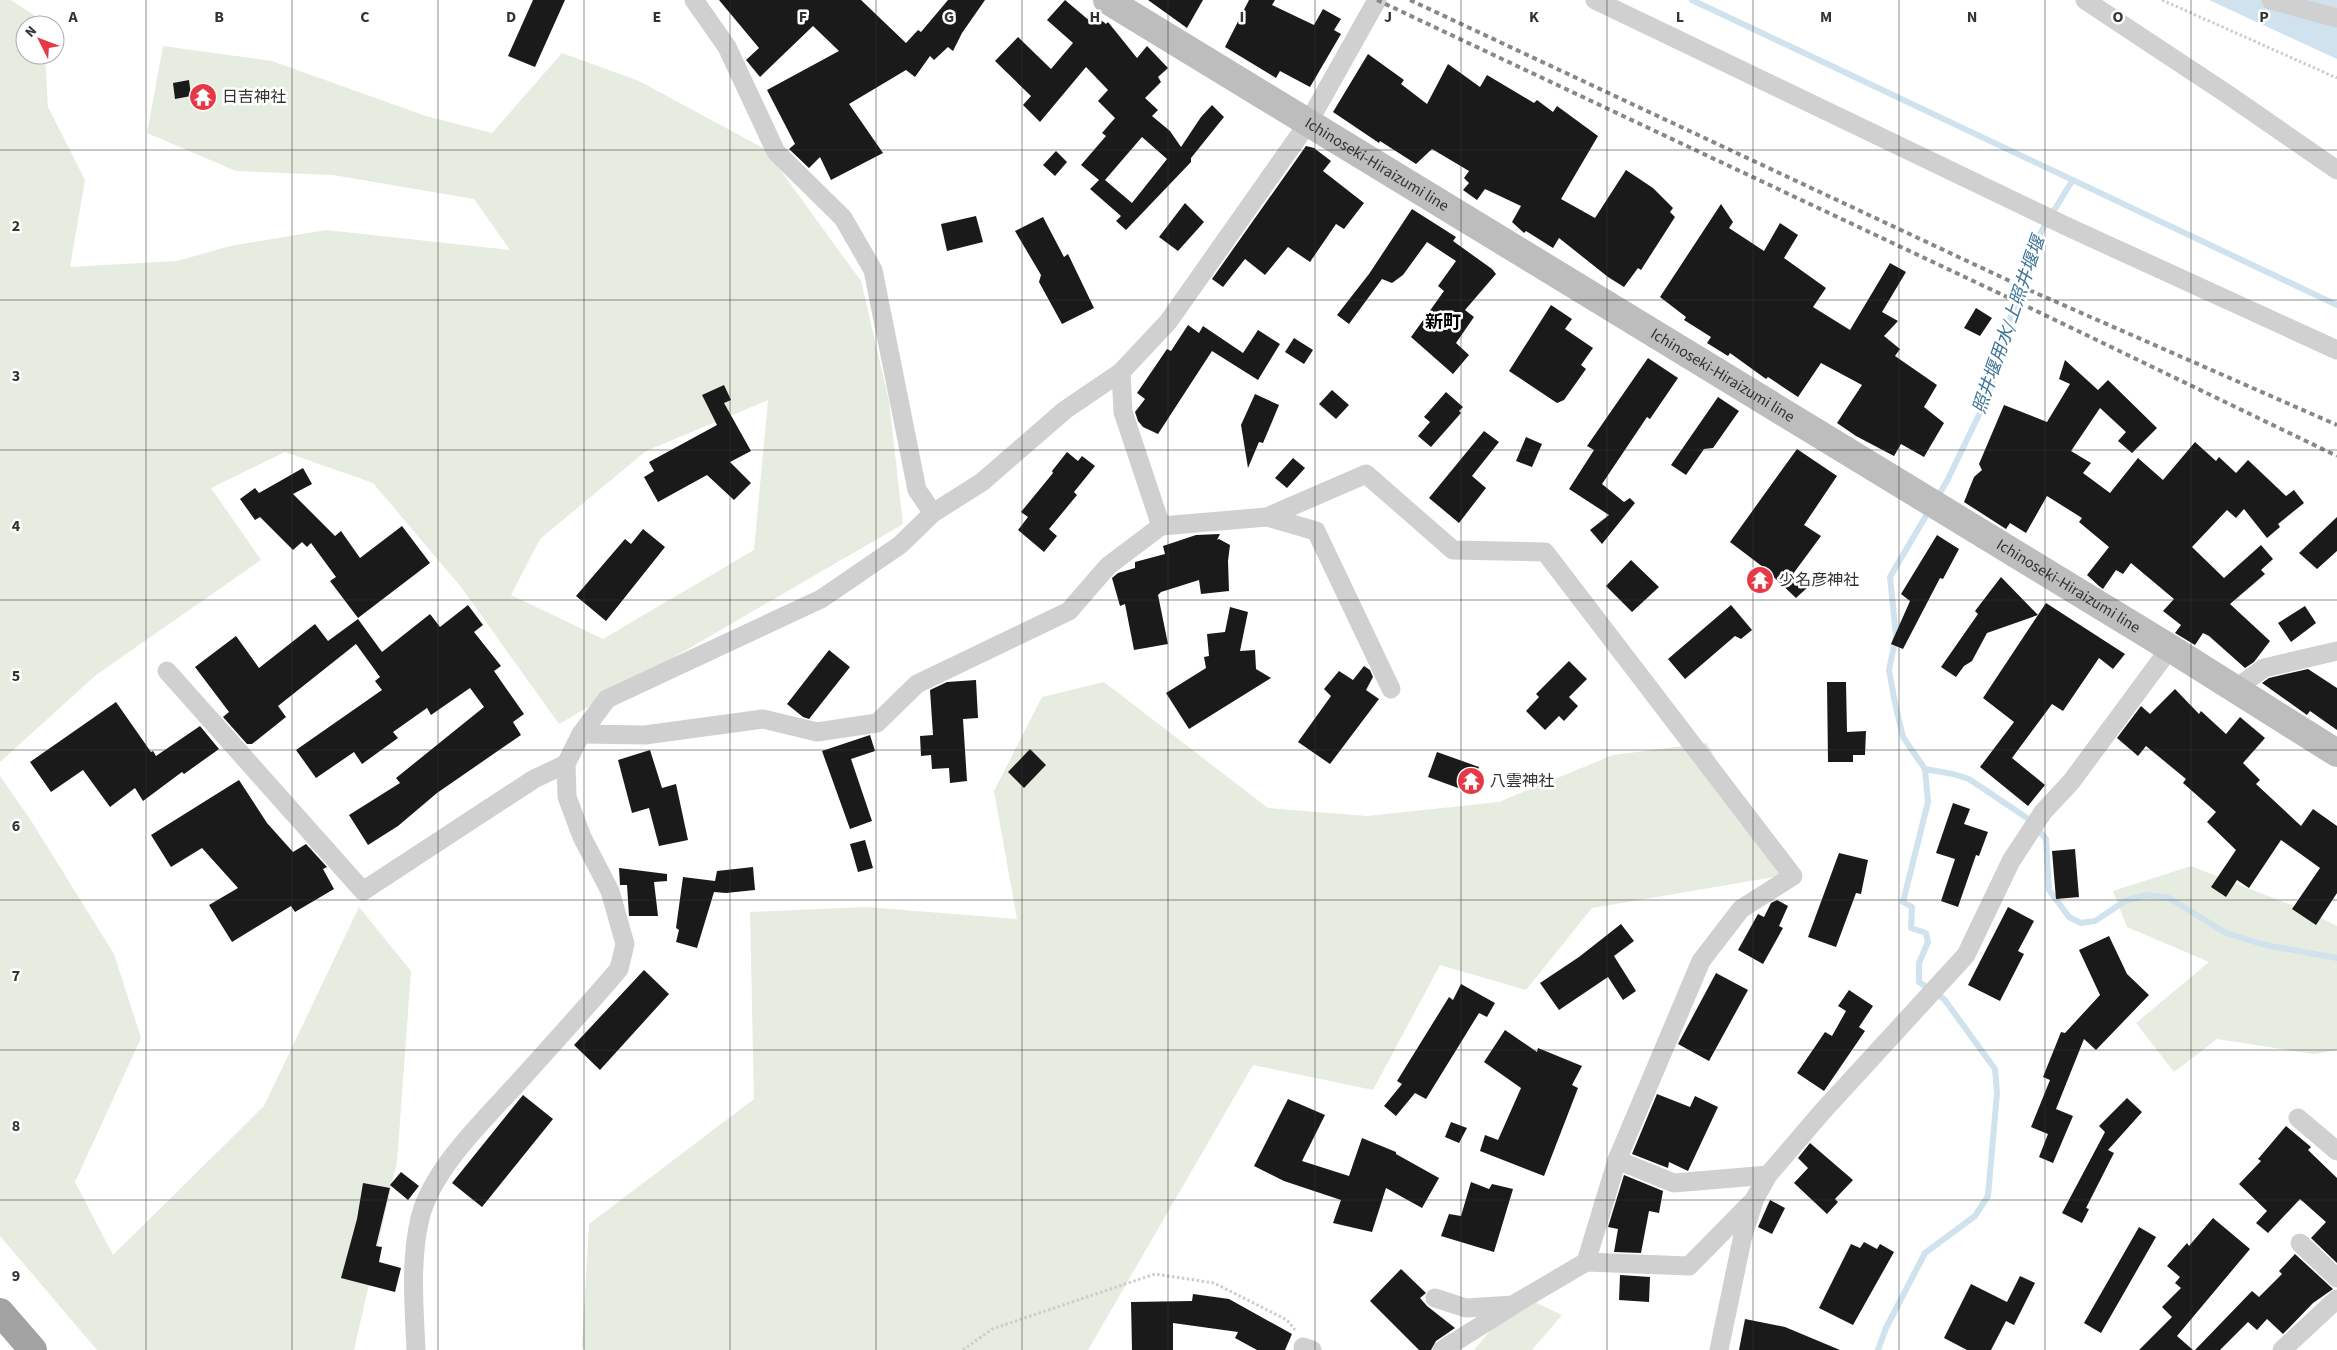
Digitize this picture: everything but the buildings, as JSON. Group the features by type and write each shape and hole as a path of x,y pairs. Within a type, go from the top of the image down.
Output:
{"highway":[{"path":"0,1312 32,1350"}],"main road":[{"name":"Ichinoseki-Hiraizumi line","path":"1107,0 2170,648 2337,753"}],"street":[{"path":"694,0 727,47 776,152 843,218 873,270 917,490 933,513"},
{"path":"416,1350 413,1292 414,1254 420,1217 441,1172 474,1131 619,969 625,944 610,891 582,837 567,797 566,764 581,734 607,699 821,599 900,545 933,513 982,482 1065,410 1121,372 1168,322 1308,123 1377,0"},
{"path":"1595,0 2036,211 2337,350"},
{"path":"2085,0 2230,96 2337,170"},
{"path":"2271,0 2337,18"},
{"path":"1121,372 1123,412 1160,526"},
{"path":"581,734 645,735 763,719 817,732 877,723 917,684 1069,611 1108,566 1160,526 1267,516 1366,474 1453,550 1545,552 1793,876 1741,909 1701,961 1617,1160 1586,1262"},
{"path":"1267,516 1316,531 1391,689"},
{"path":"1719,1350 1743,1235 1756,1198 1768,1175 1822,1112 1966,955 2011,861 2043,812 2071,782 2170,648"},
{"path":"2235,689 2264,668 2337,651"},
{"path":"167,671 363,891 534,779 566,764"},
{"path":"2298,1118 2337,1151"},
{"path":"1617,1160 1674,1183 1768,1175"},
{"path":"1442,1350 1586,1262 1689,1266 1756,1198"},
{"path":"2300,1243 2337,1278"},
{"path":"1435,1298 1466,1308 1513,1305"},
{"path":"2282,1350 2337,1300"}],"path":[{"path":"2162,0 2337,78"},
{"path":"963,1350 992,1329 1155,1274 1214,1283 1287,1320 1309,1349"}],"shaded area":[{"path":"0,0 11,0 34,15 15,15 15,65 46,65 48,107 85,180 70,267 177,261 230,246 326,230 510,250 474,199 333,175 236,171 147,133 163,46 272,61 426,116 492,133 562,53 639,81 765,149 861,281 889,401 903,524 559,724 461,587 373,483 285,452 211,488 261,560 96,675 0,762","holes":["768,400 754,550 603,639 511,595 540,539 646,451"]},
{"path":"1104,682 1268,808 1367,816 1499,802 1613,755 1707,743 1780,876 1592,908 1526,990 1440,965 1373,1090 1253,1065 1088,1350 584,1350 582,1346 589,1224 754,1099 750,912 866,907 1017,919 994,791 1042,697"},
{"path":"0,776 30,819 114,954 141,1038 75,1182 113,1255 264,1106 359,907 411,971 397,1162 354,1350 97,1350 0,1236"},
{"path":"2191,866 2314,914 2337,926 2337,1050 2314,1054 2217,1039 2174,1072 2136,1023 2209,962 2127,927 2113,891"},
{"path":"1520,1295 1562,1315 1532,1350 1474,1350"}],"water":[{"path":"2209,0 2337,0 2337,59"}],"waterway":[{"path":"1692,0 2337,305"},
{"name":"照井堰用水/上照井堰堰","path":"1937,498 1989,394 2010,319 2041,232 2072,181"},
{"name":"照井堰用水/上照井堰堰","path":"1930,509 1890,577 1896,636 1889,670 1895,703 1903,737 1925,769 1969,779 2030,820 2046,839 2049,890 2069,917 2081,923 2095,921 2125,901 2146,895 2169,898 2226,933 2265,945 2337,958"},
{"path":"1878,1350 1886,1328 1925,1253 1975,1216 1988,1196 1997,1093 1995,1069 1944,999 1919,982 1919,963 1928,942 1926,933 1911,928 1912,907 1903,902 1928,802 1925,769"}],"railway":[{"path":"1377,0 2022,304 2337,456"},
{"path":"1410,0 2029,290 2337,425"}],"place":[{"name":"日吉神社","path":"203,97"},
{"name":"少名彦神社","path":"1760,580"},
{"name":"八雲神社","path":"1471,781"}],"district":[{"name":"新町","path":"1443,322"}]}
